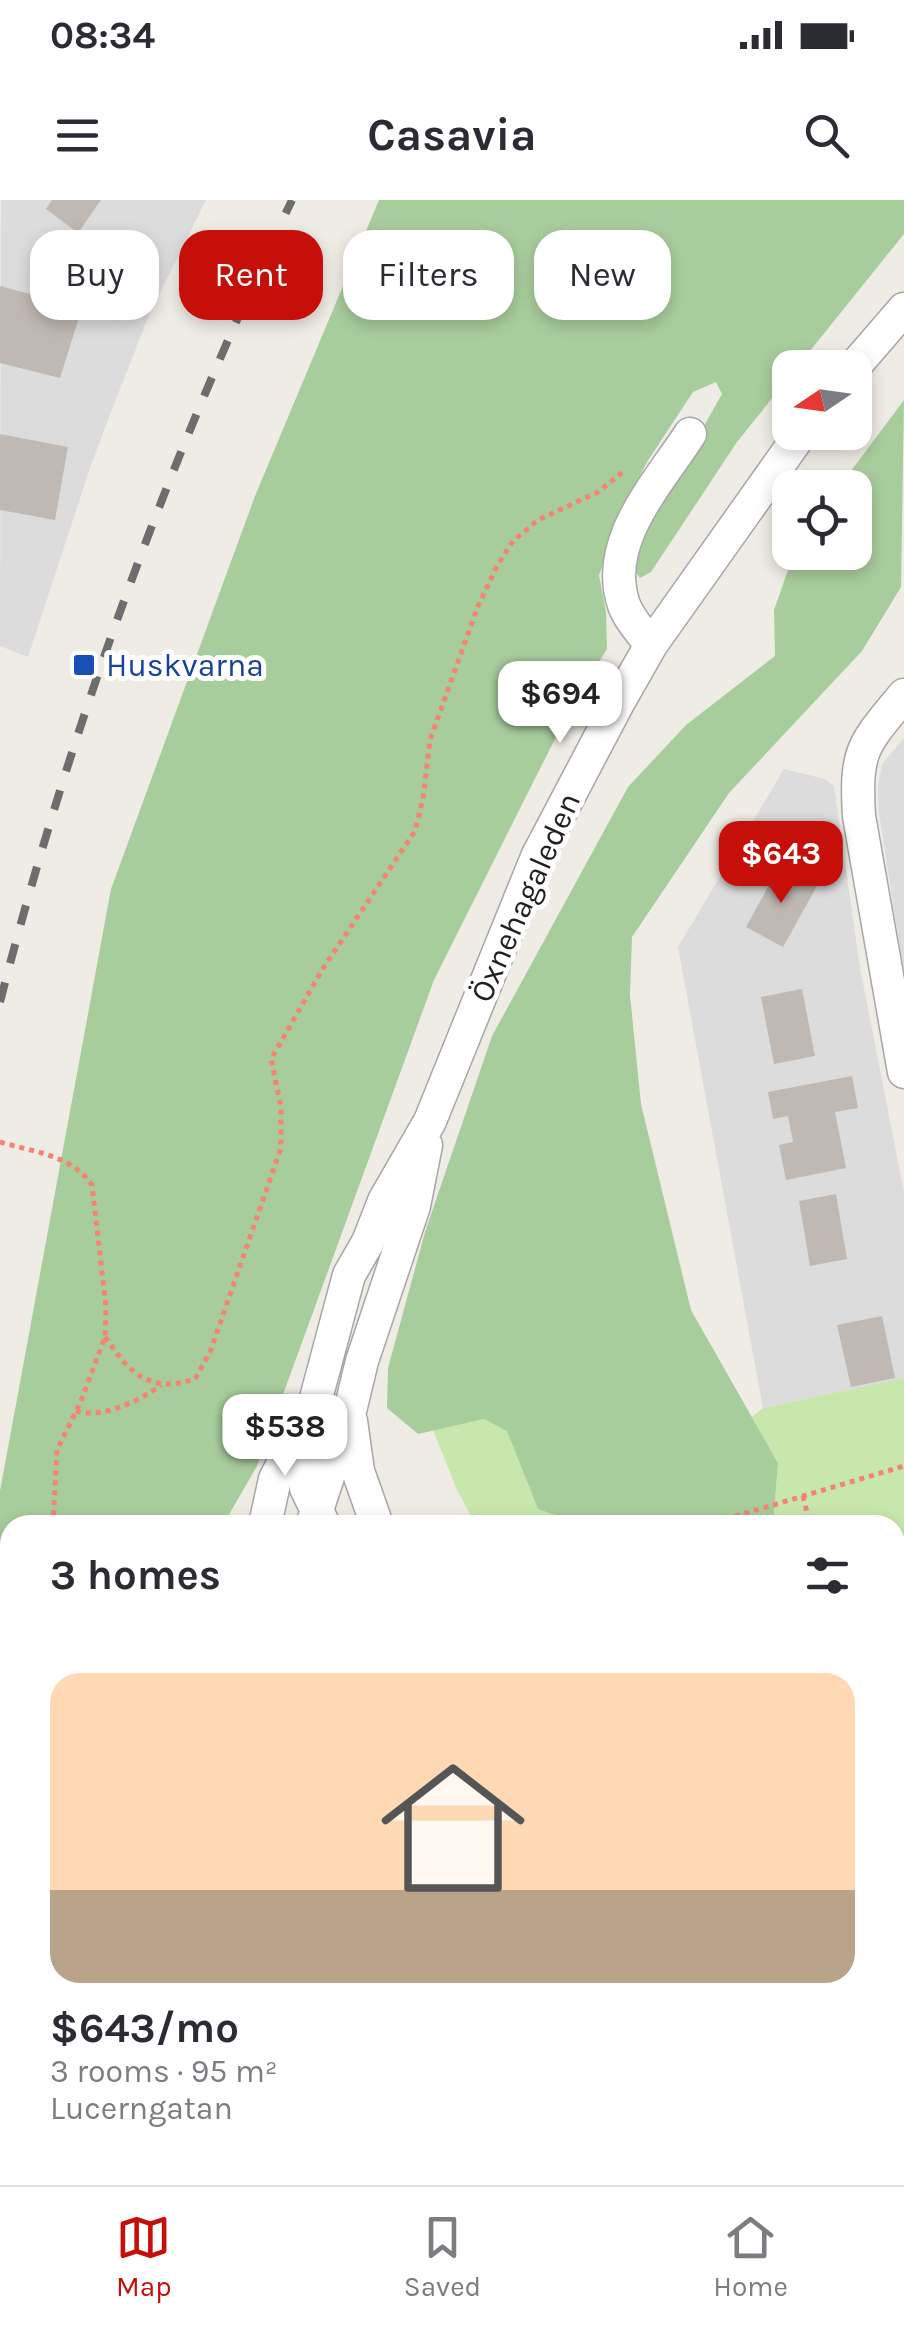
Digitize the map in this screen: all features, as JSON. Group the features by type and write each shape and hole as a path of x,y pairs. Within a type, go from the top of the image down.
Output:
{"street":[{"path":"869,350 904,310"},
{"path":"651,645 625,609 617,576 625,534 690,434"},
{"name":"Öxnehagaleden","path":"316,1515 304,1476 314,1402 349,1275 384,1202 430,1121 537,857 651,645 789,450"},
{"path":"904,695 865,743 856,776 859,816 904,1072"},
{"name":"Öxnehagaleden","path":"319,1515 362,1361 414,1206 430,1121"},
{"name":"Öxnehagaleden","path":"266,1515 275,1479 314,1402"},
{"path":"350,1411 358,1470 374,1515"},
{"name":"Öxnehagaleden","path":"278,1515 288,1510 303,1515"}],"path":[{"path":"76,1410 88,1414 146,1397 161,1385 195,1379 210,1352 281,1148 281,1107 271,1060 322,970 414,831 423,799 430,740 478,606 513,541 538,520 598,492 629,467"},
{"path":"0,1142 72,1164 81,1169 92,1185 106,1307 105,1337 57,1450 54,1515"},
{"path":"105,1337 138,1375 161,1385"},
{"path":"739,1515 904,1466"},
{"path":"803,1496 808,1515"}],"shaded area":[{"path":"1,200 206,200 191,230 179,230 179,254 159,295 159,230 30,230 30,320 147,320 90,468 28,657 0,646"},
{"path":"904,738 904,975 878,784 883,763"},
{"path":"784,769 825,779 834,786 860,968 904,1192 904,1378 763,1408 678,947"}],"green space":[{"path":"379,200 904,200 904,234 811,350 772,350 772,398 737,442 651,572 640,578 635,571 634,550 722,394 716,382 693,392 647,462 599,575 607,649 574,701 434,980 257,1466 229,1515 0,1515 0,1491 111,889 255,496 343,286 343,320 514,320 514,230 366,230"},
{"path":"904,400 901,587 862,651 729,793 632,937 630,995 641,1104 691,1310 778,1463 774,1515 554,1515 538,1509 507,1431 484,1419 418,1434 387,1408 388,1368 425,1232 492,1036 628,787 686,725 775,656 774,610 788,570 872,570 872,470 852,470 867,450 872,450 872,443"},
{"path":"904,1378 904,1515 774,1515 778,1463 752,1417 763,1408"},
{"path":"484,1419 508,1431 538,1509 554,1515 471,1515 433,1430"}],"building":[{"path":"52,200 101,200 80,230 74,230 46,209"},
{"path":"0,286 30,294 30,320 78,320 60,378 0,363"},
{"path":"0,434 68,447 55,520 0,510"},
{"path":"780,865 817,886 783,947 746,927"},
{"path":"802,989 815,1056 774,1064 761,997"},
{"path":"852,1076 858,1108 835,1112 846,1168 786,1180 779,1145 793,1142 788,1116 773,1119 768,1092"},
{"path":"836,1194 847,1259 810,1266 799,1201"},
{"path":"882,1316 895,1378 851,1387 837,1325"}],"railway":[{"path":"0,1002 58,796 126,594 204,395 292,200"}],"place":[{"name":"Huskvarna","path":"84,665"}]}
